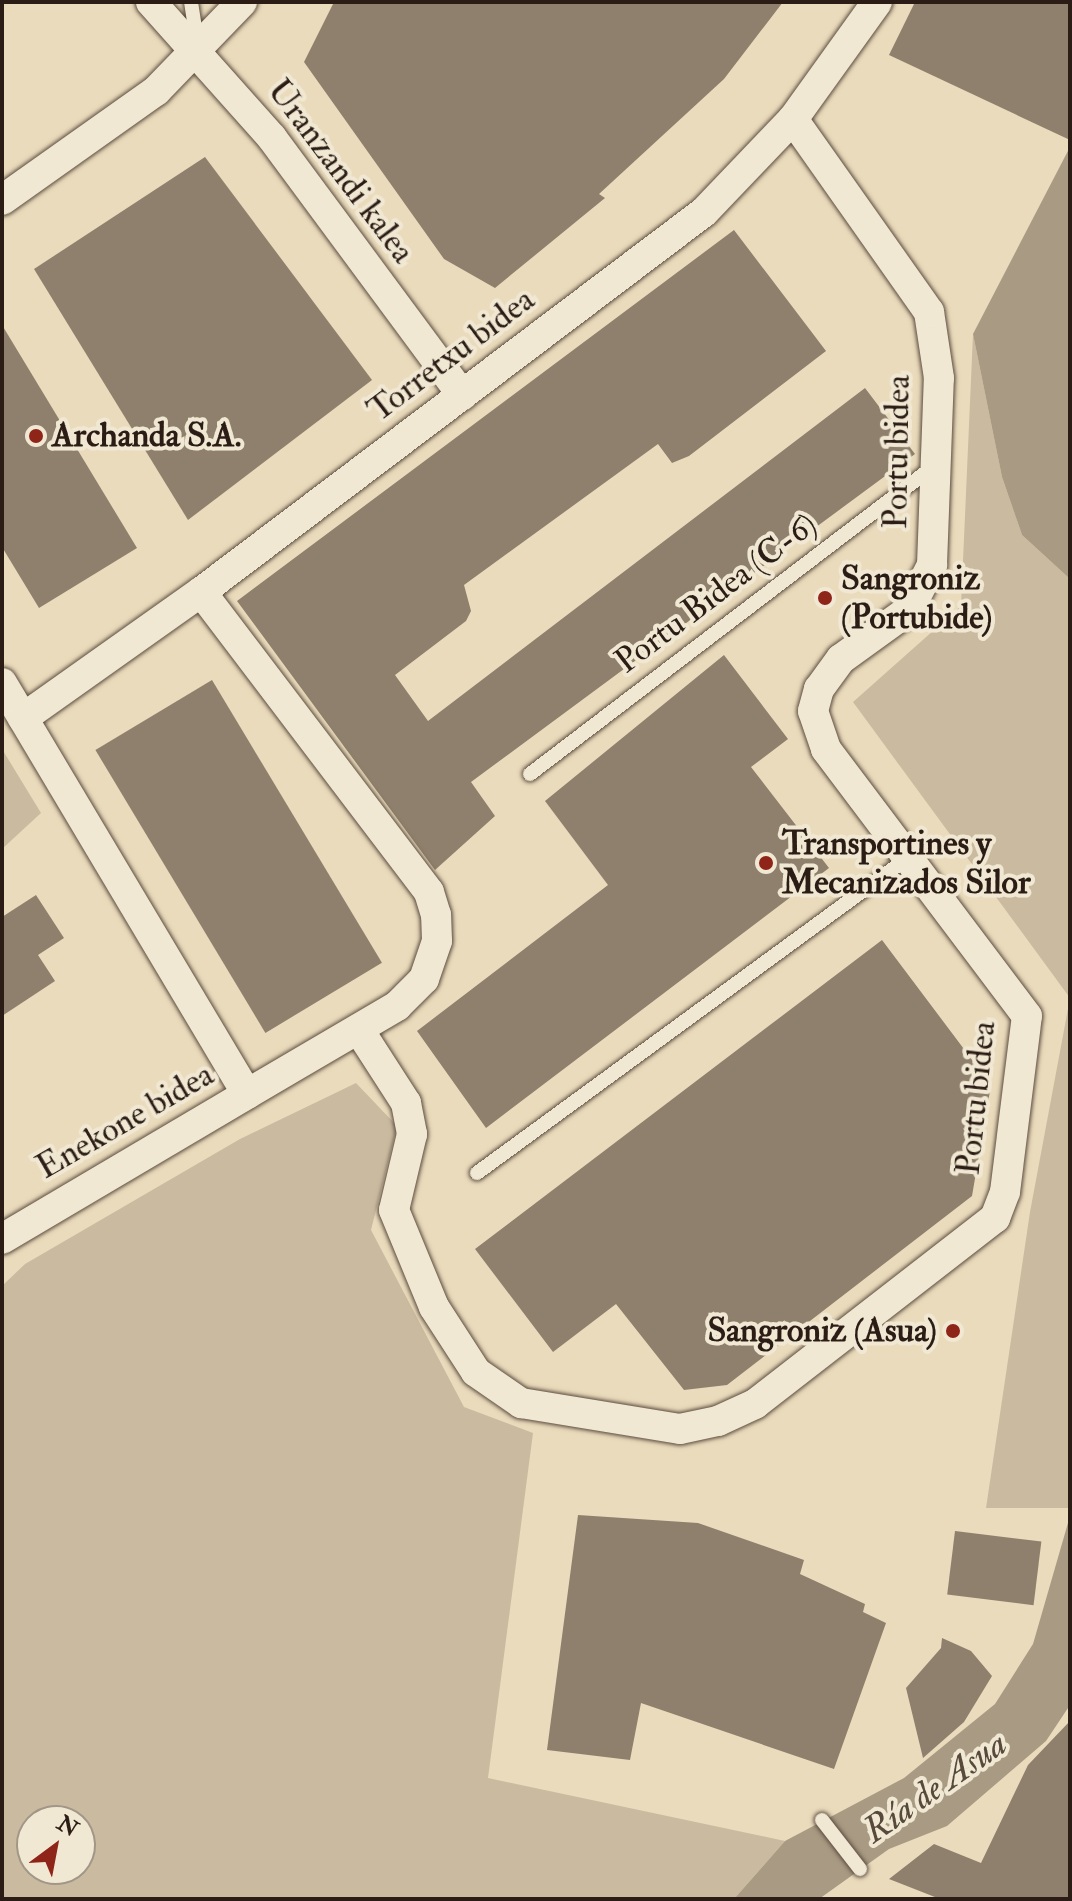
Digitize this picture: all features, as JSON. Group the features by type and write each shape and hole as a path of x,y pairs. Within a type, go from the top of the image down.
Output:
{"street":[{"name":"Uranzandi kalea","path":"151,2 199,51 272,138 462,395"},
{"path":"2,200 105,131 199,51 242,2"},
{"name":"Torretxu bidea","path":"23,718 201,592 704,212 793,119 877,2"},
{"name":"Portu bidea","path":"359,1030 406,1103 412,1134 394,1210 434,1307 476,1372 521,1403 680,1429 718,1421 755,1404 995,1218 1005,1192 1027,1016 826,749 813,711 819,689 841,659 909,610 932,565 940,462 939,378 929,312 793,119"},
{"name":"Enekone bidea","path":"2,1239 359,1030 424,979 437,941 429,892 201,592"},
{"path":"2,683 247,1094"}],"lane":[{"path":"191,2 199,51"},
{"name":"Portu Bidea (C-6)","path":"530,774 940,462"},
{"path":"477,1173 909,857"},
{"path":"822,1820 860,1869"}],"shaded area":[{"path":"973,334 1002,477 1022,535 1070,579 1070,998 853,702 961,606"},
{"path":"2,749 41,813 2,849"},
{"path":"1070,998 1070,1508 986,1508 1030,1212"},
{"path":"356,1083 397,1126 371,1230 464,1407 533,1433 488,1778 785,1841 734,1899 2,1899 2,1286 25,1264 240,1139"}],"water":[{"path":"1070,147 1070,579 1022,535 1002,477 973,334"},
{"name":"Ría de Asua","path":"1070,1516 1070,1705 1046,1741 947,1826 889,1849 819,1899 734,1899 785,1841 904,1778 995,1704 1033,1644"}],"building":[{"path":"334,2 783,2 724,79 599,194 605,198 495,288 444,259 304,62"},
{"path":"915,2 1070,2 1070,140 889,55"},
{"path":"205,157 372,380 188,520 34,269"},
{"path":"734,230 826,351 689,456 672,463 658,444 464,585 471,611 466,621 395,675 428,721 865,388 915,454 471,782 495,816 435,870 237,601"},
{"name":"Archanda S.A.","path":"2,325 137,548 39,608 2,547"},
{"path":"724,655 788,739 751,767 829,868 486,1128 417,1031 608,885 545,801"},
{"path":"212,680 382,963 265,1033 95,750"},
{"path":"36,895 64,938 38,955 55,981 2,1016 2,917"},
{"path":"882,940 991,1085 972,1196 727,1385 684,1390 616,1304 553,1352 475,1249"},
{"path":"578,1515 698,1523 804,1560 800,1574 865,1604 863,1612 886,1623 834,1769 641,1703 630,1760 547,1750"},
{"path":"955,1531 1041,1542 1034,1605 947,1595"},
{"path":"942,1638 971,1651 992,1676 964,1722 923,1758 906,1688 941,1648"},
{"path":"1070,1721 1070,1899 940,1899 889,1879 934,1844 981,1863 1028,1765"}],"place":[{"name":"Archanda S.A.","path":"36,436"},
{"name":"Sangroniz (Portubide)","path":"825,598"},
{"name":"Transportines y Mecanizados Silor","path":"766,863"},
{"name":"Sangroniz (Asua)","path":"953,1331"}]}
